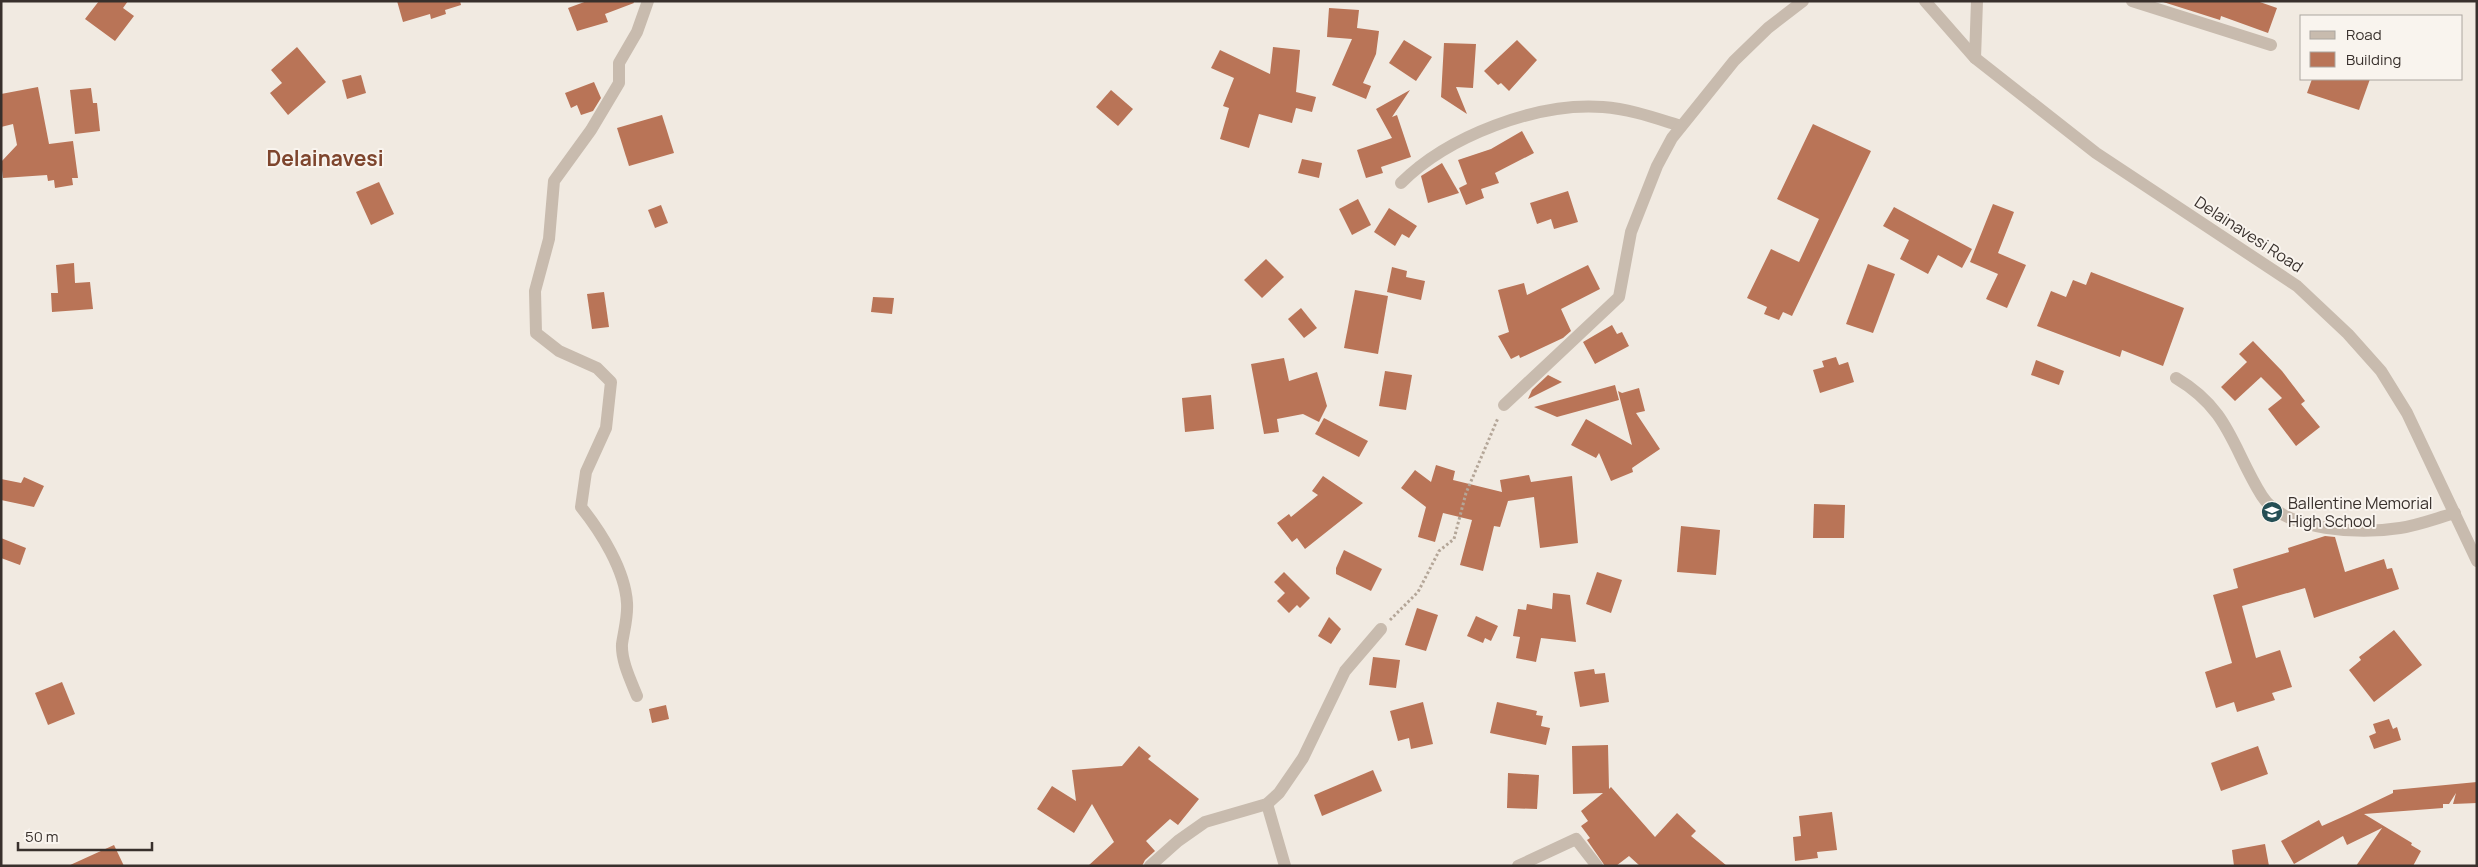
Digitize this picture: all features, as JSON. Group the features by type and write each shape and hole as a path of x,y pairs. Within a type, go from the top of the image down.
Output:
{"street":[{"path":"637,696 628,674 622,646 627,619 627,600 607,542 581,507 586,472 606,428 611,382 597,368 559,351 536,334 535,291 549,239 554,181 591,130 619,83 619,63 637,32 648,1"},
{"path":"1504,405 1620,297 1631,232 1657,166 1681,126 1750,44 1803,1"},
{"name":"Delainavesi Road","path":"1925,1 1975,58 2096,153 2297,286 2348,334 2381,371 2407,412 2477,561"},
{"path":"1975,58 1977,1"},
{"path":"2132,1 2272,45"},
{"path":"1401,183 1420,166 1444,149 1504,123 1546,112 1585,107 1617,108 1681,126"},
{"path":"2176,378 2194,389 2217,413 2233,437 2262,496 2279,514 2293,521 2348,529 2375,530 2401,527 2455,513"},
{"path":"1150,866 1178,841 1205,822 1266,804 1279,793 1303,758 1345,671 1381,629"},
{"path":"1266,804 1286,866"},
{"path":"1518,866 1576,839 1597,866"}],"path":[{"path":"1381,629 1418,592 1439,551 1454,539 1466,493 1504,405"}],"building":[{"path":"99,1 128,1 123,8 134,16 115,41 85,19"},
{"path":"397,1 460,1 461,5 445,10 446,14 431,19 430,14 403,22"},
{"path":"587,1 633,1 634,3 605,14 608,22 577,31 568,8"},
{"path":"2160,1 2257,1 2277,8 2268,33 2221,16 2220,20"},
{"path":"1329,8 1359,10 1357,28 1379,31 1376,54 1363,83 1371,86 1366,99 1332,85 1352,39 1327,37"},
{"path":"1404,40 1432,57 1416,81 1389,63"},
{"path":"1517,40 1537,60 1509,91 1501,83 1498,85 1484,71"},
{"path":"1444,43 1476,44 1473,88 1456,87 1467,114 1441,97"},
{"path":"297,47 326,82 288,115 270,93 282,83 271,70"},
{"path":"1273,47 1300,50 1296,92 1316,97 1312,112 1296,108 1292,123 1259,114 1249,148 1220,139 1229,108 1223,106 1234,78 1211,68 1220,50 1270,74"},
{"path":"361,75 366,93 347,99 342,80"},
{"path":"2312,80 2370,80 2359,110 2307,93"},
{"path":"594,82 601,98 593,111 581,115 577,105 571,108 565,93"},
{"path":"38,87 49,144 73,141 78,178 72,178 73,185 55,188 54,180 48,181 47,175 3,178 1,162 17,145 13,124 1,127 1,94"},
{"path":"91,88 93,103 97,103 100,131 75,134 70,90"},
{"path":"1111,90 1133,109 1118,126 1096,107"},
{"path":"1410,90 1392,117 1397,115 1411,157 1381,167 1383,173 1366,178 1357,150 1392,138 1376,109"},
{"path":"662,115 674,153 629,166 617,128"},
{"path":"1813,124 1871,151 1792,316 1783,312 1779,320 1764,314 1767,307 1747,298 1771,249 1799,262 1819,219 1777,199"},
{"path":"1522,131 1534,153 1495,173 1499,183 1481,189 1484,198 1466,205 1459,188 1467,184 1458,160 1491,149"},
{"path":"1302,159 1322,163 1319,178 1298,173"},
{"path":"1442,163 1459,193 1428,203 1421,176"},
{"path":"379,182 394,214 371,225 356,192"},
{"path":"1568,191 1578,222 1554,229 1551,219 1537,224 1530,203"},
{"path":"1358,199 1371,225 1352,235 1339,209"},
{"path":"1993,204 2014,212 1998,253 2026,265 2007,308 1986,299 1998,274 1970,262"},
{"path":"661,205 668,223 655,228 648,210"},
{"path":"1894,207 1972,249 1962,268 1938,255 1928,274 1900,259 1909,240 1883,226"},
{"path":"1389,208 1417,226 1409,238 1402,234 1395,246 1374,232"},
{"path":"1266,259 1284,277 1262,298 1244,280"},
{"path":"74,263 75,283 90,282 93,309 52,312 51,293 58,293 56,265"},
{"path":"1868,264 1895,274 1873,333 1846,324"},
{"path":"1588,265 1600,289 1561,309 1571,331 1563,338 1520,358 1519,355 1511,359 1498,336 1509,332 1498,290 1524,283 1527,295"},
{"path":"1392,267 1407,271 1406,277 1425,281 1421,300 1387,292"},
{"path":"2091,272 2184,308 2163,366 2122,350 2120,357 2037,326 2051,291 2066,297 2073,280 2086,285"},
{"path":"1355,290 1388,296 1378,354 1344,348"},
{"path":"604,292 609,327 592,329 587,294"},
{"path":"873,297 894,298 892,314 871,312"},
{"path":"1301,308 1317,328 1304,338 1288,319"},
{"path":"1612,325 1617,334 1622,332 1629,346 1595,364 1583,342"},
{"path":"2253,341 2282,371 2305,401 2301,404 2320,427 2296,446 2268,409 2282,398 2261,377 2235,401 2221,387 2247,362 2239,354"},
{"path":"1836,357 1839,365 1848,362 1854,382 1820,393 1813,370 1824,367 1822,361"},
{"path":"1284,358 1289,381 1317,372 1327,406 1319,422 1303,414 1277,419 1279,432 1264,434 1251,364"},
{"path":"2036,360 2064,371 2059,385 2031,375"},
{"path":"1385,371 1412,375 1406,410 1379,406"},
{"path":"1548,375 1562,382 1528,399 1532,390"},
{"path":"1615,385 1619,400 1557,417 1534,407"},
{"path":"1639,388 1645,411 1636,413 1660,449 1632,468 1633,472 1611,481 1599,453 1596,458 1571,445 1586,419 1632,445 1618,391 1622,393"},
{"path":"1211,395 1214,429 1185,432 1182,398"},
{"path":"1324,418 1368,441 1359,457 1315,434"},
{"path":"1436,465 1455,471 1453,480 1502,492 1500,480 1529,475 1531,482 1572,476 1578,543 1540,548 1534,497 1508,501 1500,527 1494,526 1483,571 1460,565 1472,520 1443,513 1435,542 1418,537 1426,507 1401,488 1415,470 1431,482"},
{"path":"1323,476 1363,503 1305,549 1297,538 1292,542 1277,523 1289,514 1291,517 1318,495 1312,491"},
{"path":"24,477 44,486 34,507 1,500 1,479 21,483"},
{"path":"1814,504 1845,505 1844,538 1813,538"},
{"path":"1681,526 1720,530 1716,575 1677,572"},
{"path":"2325,536 2335,537 2345,572 2384,559 2387,569 2392,568 2399,589 2314,618 2305,588 2242,606 2256,658 2280,650 2292,687 2272,693 2275,700 2237,712 2234,702 2216,708 2205,672 2232,663 2213,595 2238,588 2233,569 2289,552 2288,548"},
{"path":"1,538 26,548 20,565 1,558"},
{"path":"1344,550 1382,569 1371,591 1336,574 1336,568"},
{"path":"1284,572 1310,598 1300,608 1297,605 1289,613 1277,601 1285,593 1274,582"},
{"path":"1597,572 1622,580 1611,613 1586,604"},
{"path":"1553,593 1570,595 1576,642 1541,638 1536,662 1516,658 1520,637 1513,636 1518,609 1526,610 1527,604 1552,609"},
{"path":"1417,608 1438,615 1426,651 1405,645"},
{"path":"1476,616 1498,626 1491,641 1485,638 1483,643 1467,636"},
{"path":"1329,617 1341,629 1331,644 1318,636"},
{"path":"2394,630 2422,665 2374,702 2349,670 2361,660 2359,657"},
{"path":"1373,657 1400,660 1396,688 1369,685"},
{"path":"1594,669 1595,674 1605,673 1609,702 1580,707 1574,672"},
{"path":"62,682 75,714 48,725 35,693"},
{"path":"1423,702 1433,744 1411,749 1409,738 1398,741 1390,711"},
{"path":"1497,702 1537,711 1536,715 1543,716 1541,726 1550,728 1546,745 1490,733"},
{"path":"666,705 669,719 652,723 649,709"},
{"path":"2389,719 2393,729 2397,727 2401,740 2374,749 2369,736 2376,733 2373,724"},
{"path":"1608,745 1609,789 1611,787 1655,837 1677,813 1696,831 1691,836 1727,866 1640,866 1629,856 1616,866 1605,866 1587,840 1590,838 1581,826 1588,821 1581,811 1603,793 1573,794 1572,746"},
{"path":"1139,746 1151,756 1148,759 1199,799 1178,825 1170,819 1146,841 1155,851 1145,860 1142,866 1088,866 1114,842 1092,804 1074,833 1037,809 1052,786 1076,801 1072,770 1122,766"},
{"path":"2258,746 2268,774 2221,791 2211,763"},
{"path":"1373,770 1382,791 1322,816 1314,795"},
{"path":"1508,773 1539,775 1537,809 1507,808"},
{"path":"2477,782 2477,803 2453,804 2456,793 2449,804 2443,804 2443,808 2364,814 2412,843 2411,845 2421,851 2413,866 2356,866 2382,828 2347,845 2343,836 2294,864 2281,841 2319,820 2322,826 2349,814 2393,793 2393,790"},
{"path":"1832,812 1837,850 1817,852 1818,858 1795,861 1793,837 1801,836 1799,816"},
{"path":"2265,844 2269,866 2234,866 2232,850"},
{"path":"114,845 124,866 68,866"}],"place":[{"name":"Ballentine Memorial High School","path":"2272,512"}],"district":[{"name":"Delainavesi","path":"325,158"}]}
